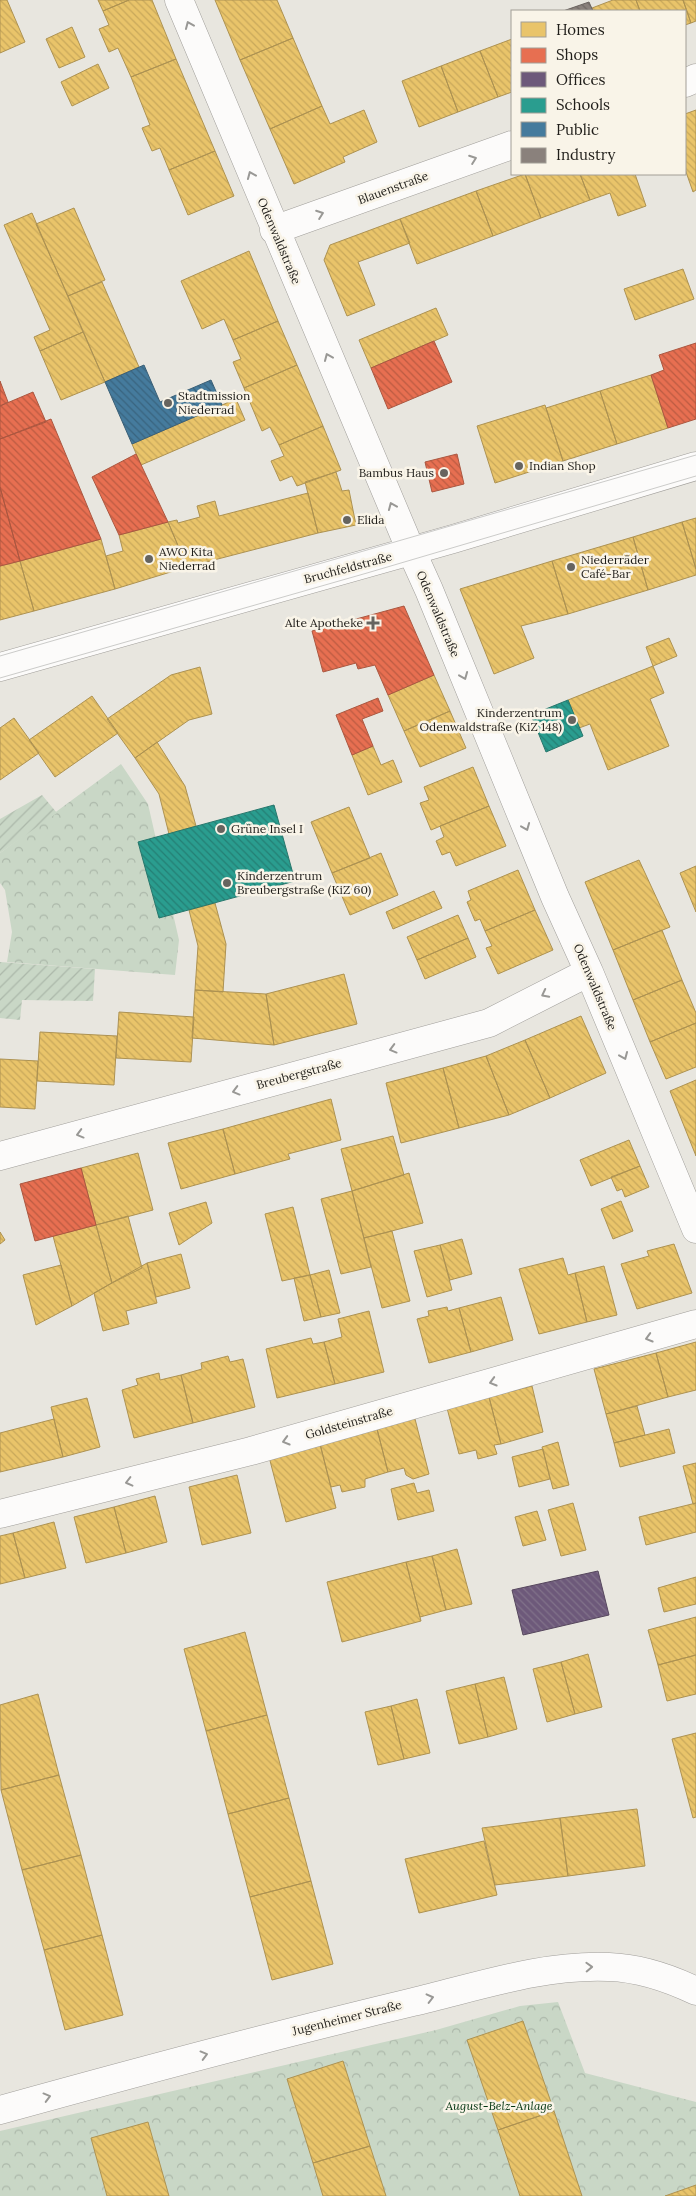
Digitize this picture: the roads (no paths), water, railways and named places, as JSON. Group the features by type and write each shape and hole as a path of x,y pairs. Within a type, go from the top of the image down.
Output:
{"street":[{"name":"Odenwaldstraße","path":"179,0 274,230 433,599 555,897 589,972 696,1228"},
{"name":"Blauenstraße","path":"274,230 511,145"},
{"name":"Bruchfeldstraße","path":"0,667 411,551 696,466"},
{"name":"Breubergstraße","path":"0,1156 489,1023 589,972"},
{"name":"Goldsteinstraße","path":"0,1514 251,1451 696,1324"},
{"name":"Jugenheimer Straße","path":"0,2110 345,2018 534,1973 568,1968 609,1966 641,1971 677,1982 696,1991"}],"tram line":[{"path":"0,656 696,455"},
{"path":"0,678 696,476"}],"place":[{"name":"Stadtmission Niederrad","path":"168,403"},
{"name":"Indian Shop","path":"519,466"},
{"name":"Bambus Haus","path":"444,473"},
{"name":"Elida","path":"347,520"},
{"name":"AWO Kita Niederrad","path":"149,559"},
{"name":"Niederräder Café-Bar","path":"571,567"},
{"name":"Alte Apotheke","path":"373,623"},
{"name":"Kinderzentrum Odenwaldstraße (KiZ 148)","path":"572,720"},
{"name":"Grüne Insel I","path":"221,829"},
{"name":"Kinderzentrum Breubergstraße (KiZ 60)","path":"227,883"}],"park label":[{"name":"August-Belz-Anlage","path":"499,2106"}]}
